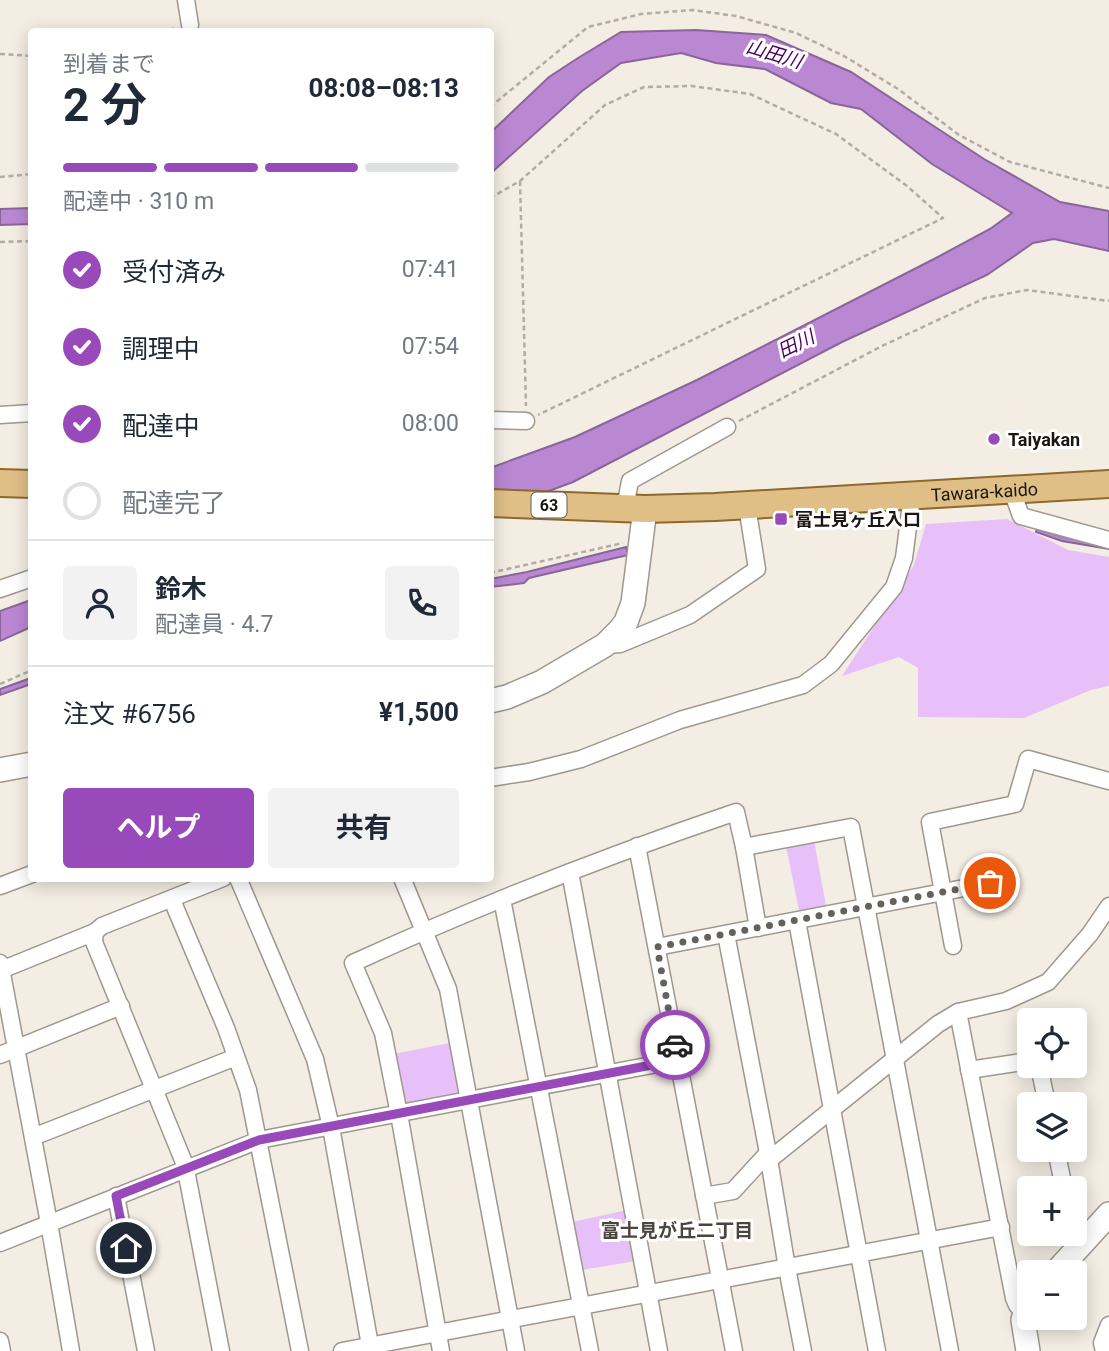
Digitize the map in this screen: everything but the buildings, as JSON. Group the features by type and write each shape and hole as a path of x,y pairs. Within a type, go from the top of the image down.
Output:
{"main road":[{"path":"0,483 28,484"},
{"name":"Tawara-kaido","path":"626,508 747,506 1109,484"},
{"name":"63","path":"494,503 626,508"}],"street":[{"path":"186,0 190,25"},
{"path":"0,415 28,413"},
{"path":"494,420 526,421"},
{"path":"494,700 542,682 605,645 620,630 633,603 641,539 626,508 630,481 727,427"},
{"path":"1012,491 1021,516 1109,540"},
{"path":"494,777 581,759 680,720 803,685 831,664 894,587 904,558 912,496"},
{"path":"605,645 620,643 690,615 757,569 747,506"},
{"path":"0,589 28,579"},
{"path":"953,946 930,822 1015,804 1028,759 1109,781"},
{"path":"0,770 28,765"},
{"path":"441,1351 383,1033 353,963 570,872 736,812 758,928"},
{"path":"744,847 851,827 950,1351"},
{"path":"638,846 734,1351"},
{"path":"570,872 659,1351"},
{"path":"0,886 28,876"},
{"path":"71,1351 1,966 95,932 102,926 214,882"},
{"path":"240,882 315,1059 331,1127 371,1348"},
{"path":"404,882 448,989 516,1351"},
{"path":"657,947 990,883"},
{"path":"172,900 226,1028 248,1090 300,1351"},
{"path":"502,900 590,1351"},
{"path":"704,1196 733,1191 769,1156 833,1110 937,1024 958,1012 1006,1001 1048,982 1090,934 1109,906"},
{"path":"797,921 877,1351"},
{"path":"95,932 94,942 186,1169 220,1351"},
{"path":"726,934 803,1351"},
{"path":"0,1055 121,1006"},
{"path":"958,1012 1017,1305"},
{"path":"33,1137 236,1057"},
{"path":"0,1243 259,1140 678,1060"},
{"path":"969,1070 1017,1063"},
{"path":"116,1196 146,1351"},
{"path":"1087,1232 1109,1214"},
{"path":"342,1351 371,1348 437,1333 1001,1227"},
{"path":"1104,1351 1102,1343 1109,1325"},
{"path":"1024,1330 1028,1351"},
{"path":"0,1341 2,1351"}],"path":[{"path":"494,104 588,27 641,14 692,10 736,16 796,33 844,56 898,89 959,135 1010,162 1109,188"},
{"path":"0,54 28,56"},
{"path":"494,196 520,181 605,105 644,87 692,86 750,94 836,134 907,186 943,218 526,421 520,181"},
{"path":"0,177 28,174"},
{"path":"0,242 28,241"},
{"path":"727,427 882,346 985,298 1027,290 1109,301"},
{"path":"494,572 641,539"},
{"path":"0,684 28,672"}],"shaded area":[{"path":"1007,519 1068,550 1109,557 1109,686 1091,690 1024,718 918,717 918,668 899,657 842,676 914,565 926,524"},
{"path":"814,840 826,906 799,910 786,846"},
{"path":"450,1043 460,1093 403,1104 393,1054"},
{"path":"627,1210 636,1261 581,1270 572,1222"}],"water":[{"path":"696,30 766,35 851,72 984,159 1060,202 1109,211 1109,251 1054,239 1033,243 987,275 842,342 573,482 494,512 494,467 575,437 697,380 934,259 990,229 1012,213 932,164 861,109 831,103 765,69 716,63 681,53 621,63 582,91 494,170 494,129 549,77 621,32"},
{"path":"28,208 28,224 0,225 0,209"},
{"path":"1037,529 1109,545 1109,549 1062,541 1036,532"},
{"path":"626,547 628,555 529,578 524,583 494,587 494,578"},
{"path":"28,601 28,628 0,641 0,611"},
{"path":"28,679 28,685 0,695 0,689"}],"way so far":[{"path":"675,1045 657,947 990,883"}],"place":[{"name":"Taiyakan","path":"994,439"},
{"name":"富士見ヶ丘入口","path":"781,519"}],"district":[{"name":"富士見が丘二丁目","path":"677,1230"}],"route":[{"path":"126,1248 116,1196 259,1140 678,1060 675,1045"}],"water label":[{"name":"山田川","path":"774,54"},
{"name":"田川","path":"796,344"}]}
